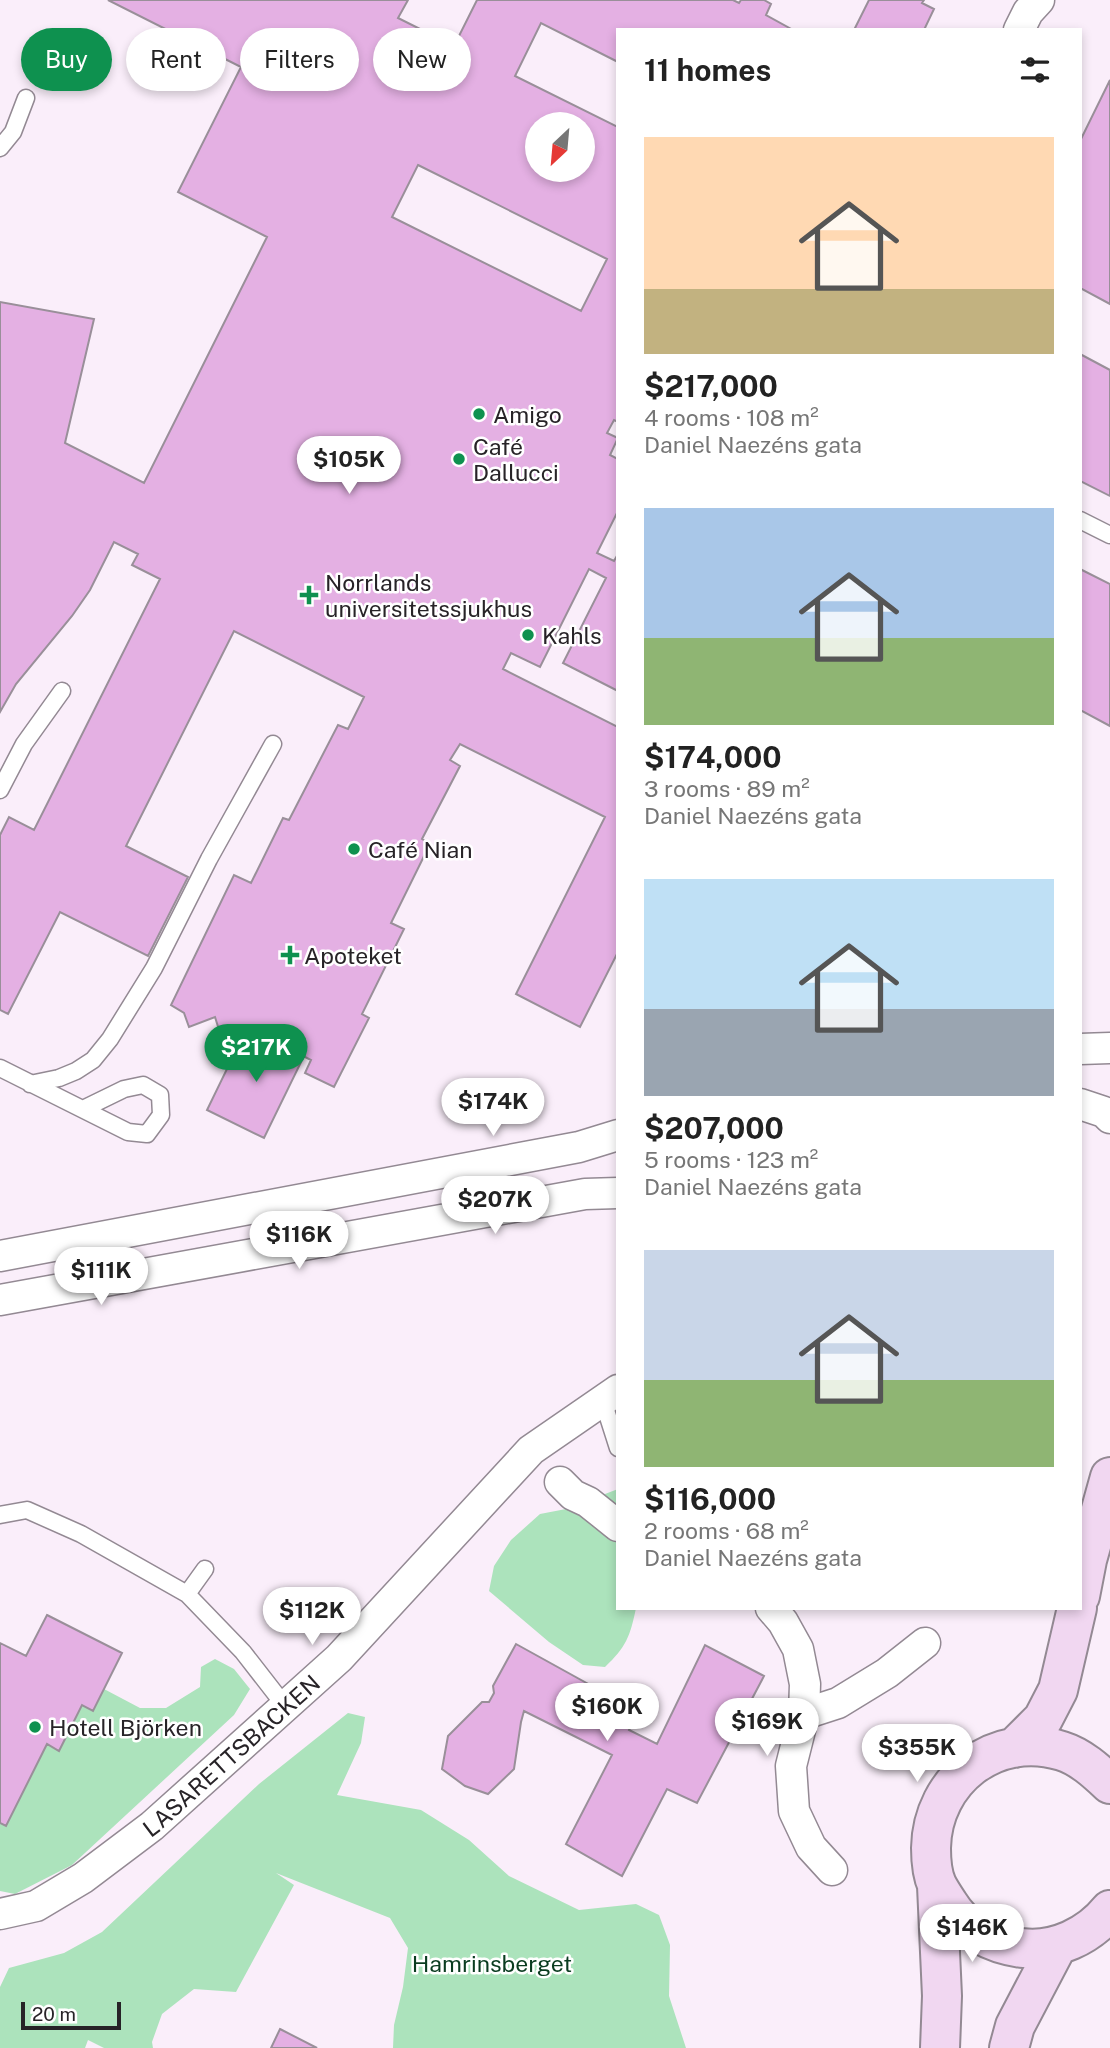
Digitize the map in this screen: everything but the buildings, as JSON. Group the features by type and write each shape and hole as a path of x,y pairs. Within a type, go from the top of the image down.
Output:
{"main road":[{"path":"1082,1586 1110,1477"},
{"path":"1014,1748 1043,1719 1058,1690 1077,1610"},
{"path":"940,2048 942,1996 937,1884 930,1860 931,1829 940,1803 960,1775 968,1769 984,1758 1014,1748 1040,1747 1064,1752 1090,1766 1110,1784"},
{"path":"937,1884 956,1916 981,1936 1019,1948 1057,1946 1079,1937 1100,1922 1110,1910"},
{"path":"1009,2048 1015,2026 1057,1946"}],"street":[{"path":"1020,28 1028,12 1040,0"},
{"path":"1082,1049 1110,1048"},
{"path":"1082,1105 1104,1112 1110,1118"},
{"path":"0,1256 579,1147 616,1136"},
{"path":"0,1300 585,1194 616,1193"},
{"name":"LASARETTSBACKEN","path":"0,1914 36,1906 83,1878 152,1826 339,1658 531,1450 610,1396"},
{"path":"560,1482 573,1495 588,1502 616,1524"},
{"path":"773,1610 798,1648 805,1684 804,1714 792,1766 794,1811 811,1847 832,1870"},
{"path":"804,1714 838,1703 887,1672 925,1643"}],"lane":[{"path":"0,148 13,132 26,98"},
{"path":"1082,521 1110,535"},
{"path":"0,790 24,744 62,691"},
{"path":"30,1084 59,1078 76,1071 93,1060 110,1039 154,968 209,859 273,744"},
{"path":"0,1068 128,1132 147,1134 161,1115 160,1095 144,1085 124,1089 83,1109"},
{"path":"610,1396 616,1435"},
{"path":"0,1515 27,1510 81,1534 187,1594 243,1652 285,1706"},
{"path":"187,1594 205,1569"}],"green space":[{"path":"616,1490 616,1610 636,1610 626,1641 605,1667 583,1665 549,1642 489,1591 494,1566 511,1540 540,1514 566,1509"},
{"path":"215,1659 234,1669 250,1689 234,1715 72,1865 15,1894 0,1891 0,1823 47,1744 59,1750 82,1705 93,1710 104,1689 140,1708 166,1708 200,1687 201,1667"},
{"name":"Hamrinsberget","path":"348,1713 365,1717 361,1743 337,1795 421,1810 469,1840 509,1876 579,1910 636,1904 659,1915 670,1945 669,1996 686,2048 393,2048 394,2025 408,1948 390,1918 276,1873 294,1885 236,1992 194,1989 162,2014 152,2042 153,2048 104,2048 88,2040 85,2048 0,2048 0,1987 9,1968 64,1953 102,1932 259,1784"}],"place":[{"name":"Amigo","path":"479,414"},
{"name":"Café Dallucci","path":"459,459"},
{"name":"Norrlands universitetssjukhus","path":"309,595"},
{"name":"Kahls","path":"528,635"},
{"name":"Café Nian","path":"354,849"},
{"name":"Apoteket","path":"290,955"},
{"name":"Hotell Björken","path":"35,1727"}]}
